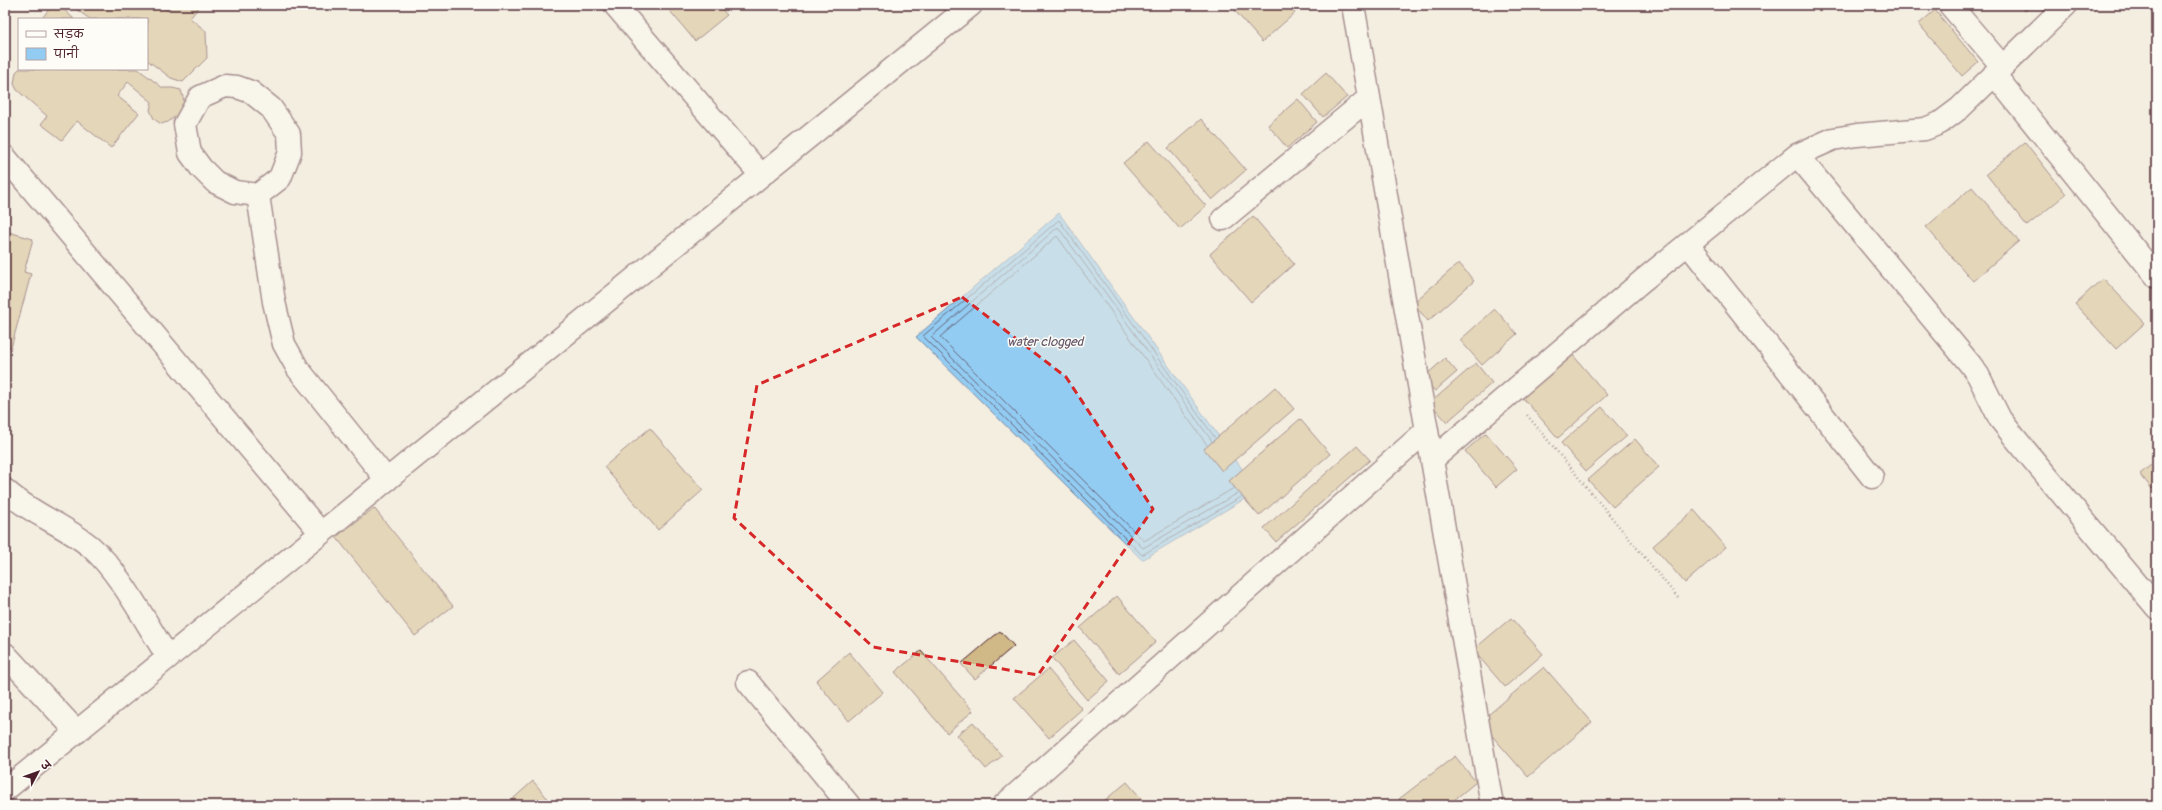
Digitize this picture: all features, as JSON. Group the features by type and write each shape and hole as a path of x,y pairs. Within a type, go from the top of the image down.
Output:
{"street":[{"path":"615,5 761,175"},
{"path":"5,790 971,5"},
{"path":"1353,5 1492,805"},
{"path":"1950,5 2157,277"},
{"path":"1432,460 1797,154 1833,139 1857,135 1925,129 1940,123 1960,108 2066,5"},
{"path":"225,86 238,87 252,92 271,108 289,134 290,152 280,178 258,195 235,192 215,182 200,168 190,153 185,124 200,97 225,86"},
{"path":"1222,219 1369,98"},
{"path":"1797,154 1970,364 1978,375 2000,418 2015,438 2157,608"},
{"path":"5,157 321,533"},
{"path":"258,195 274,302 284,344 298,369 387,480"},
{"path":"1688,244 1872,477"},
{"path":"1004,805 1427,430"},
{"path":"5,490 32,511 79,538 101,556 120,581 168,657"},
{"path":"5,654 77,732"},
{"path":"748,682 849,805"}],"path":[{"path":"1510,394 1679,599"}],"highlighted area":[{"path":"962,297 1066,377 1153,509 1038,675 873,647 734,518 757,385"}],"water":[{"name":"water clogged","path":"1059,213 1258,491 1142,560 916,337"}],"building":[{"path":"52,5 59,5 73,18 44,18 43,17"},
{"path":"76,5 160,5 168,11 172,5 201,5 190,18 206,31 207,58 183,82 171,78 148,61 148,18 89,18 77,10"},
{"path":"631,5 640,5 634,9"},
{"path":"665,5 718,5 727,15 695,41"},
{"path":"1243,5 1288,5 1295,13 1262,42 1235,11"},
{"path":"2020,5 2032,5 2025,11"},
{"path":"1935,10 1978,62 1962,76 1919,24"},
{"path":"18,70 139,70 163,88 181,90 185,104 180,113 168,122 161,124 154,119 150,110 152,102 128,82 117,96 139,113 111,148 77,121 62,140 41,124 47,116 17,90 14,84 16,72"},
{"path":"1326,73 1347,97 1323,117 1303,94"},
{"path":"1298,99 1317,122 1287,148 1268,125"},
{"path":"1201,119 1246,170 1212,200 1168,148"},
{"path":"1149,141 1206,206 1180,229 1123,163"},
{"path":"2025,142 2066,194 2027,226 1986,174"},
{"path":"1972,187 2019,241 1973,281 1926,227"},
{"path":"1253,216 1294,264 1251,302 1210,254"},
{"path":"5,231 33,239 24,272 31,274 11,348 5,346"},
{"path":"1459,263 1474,281 1428,321 1413,303"},
{"path":"2103,278 2145,323 2116,349 2075,304"},
{"path":"1495,309 1517,334 1482,365 1460,340"},
{"path":"1572,354 1607,395 1558,438 1522,397"},
{"path":"1445,358 1457,372 1435,391 1423,378"},
{"path":"1476,363 1492,383 1447,422 1430,403"},
{"path":"1275,387 1294,409 1222,471 1204,449"},
{"path":"1602,407 1627,436 1586,471 1561,443"},
{"path":"1300,419 1330,454 1259,516 1229,481"},
{"path":"650,428 703,490 658,530 604,467"},
{"path":"1486,433 1517,469 1496,487 1465,451"},
{"path":"1635,439 1659,467 1613,507 1588,480"},
{"path":"1357,446 1370,460 1276,542 1264,528"},
{"path":"2157,460 2157,485 2152,489 2140,474"},
{"path":"374,508 453,606 415,636 336,537"},
{"path":"1694,510 1726,547 1685,583 1653,546"},
{"path":"1117,596 1156,642 1119,674 1080,628"},
{"path":"1511,618 1543,654 1505,687 1473,650"},
{"path":"1000,631 1014,646 975,679 961,664"},
{"path":"1074,640 1109,681 1087,700 1052,658"},
{"path":"921,651 973,711 947,733 895,672"},
{"path":"849,652 883,692 849,721 816,681"},
{"path":"1544,667 1592,722 1528,777 1480,722"},
{"path":"1048,669 1082,709 1049,738 1014,698"},
{"path":"973,722 1002,756 986,769 957,735"},
{"path":"1455,756 1476,782 1448,805 1403,805 1399,799"},
{"path":"533,781 553,805 506,805"},
{"path":"1127,782 1147,805 1099,805"},
{"path":"1667,800 1671,805 1661,805"}]}
